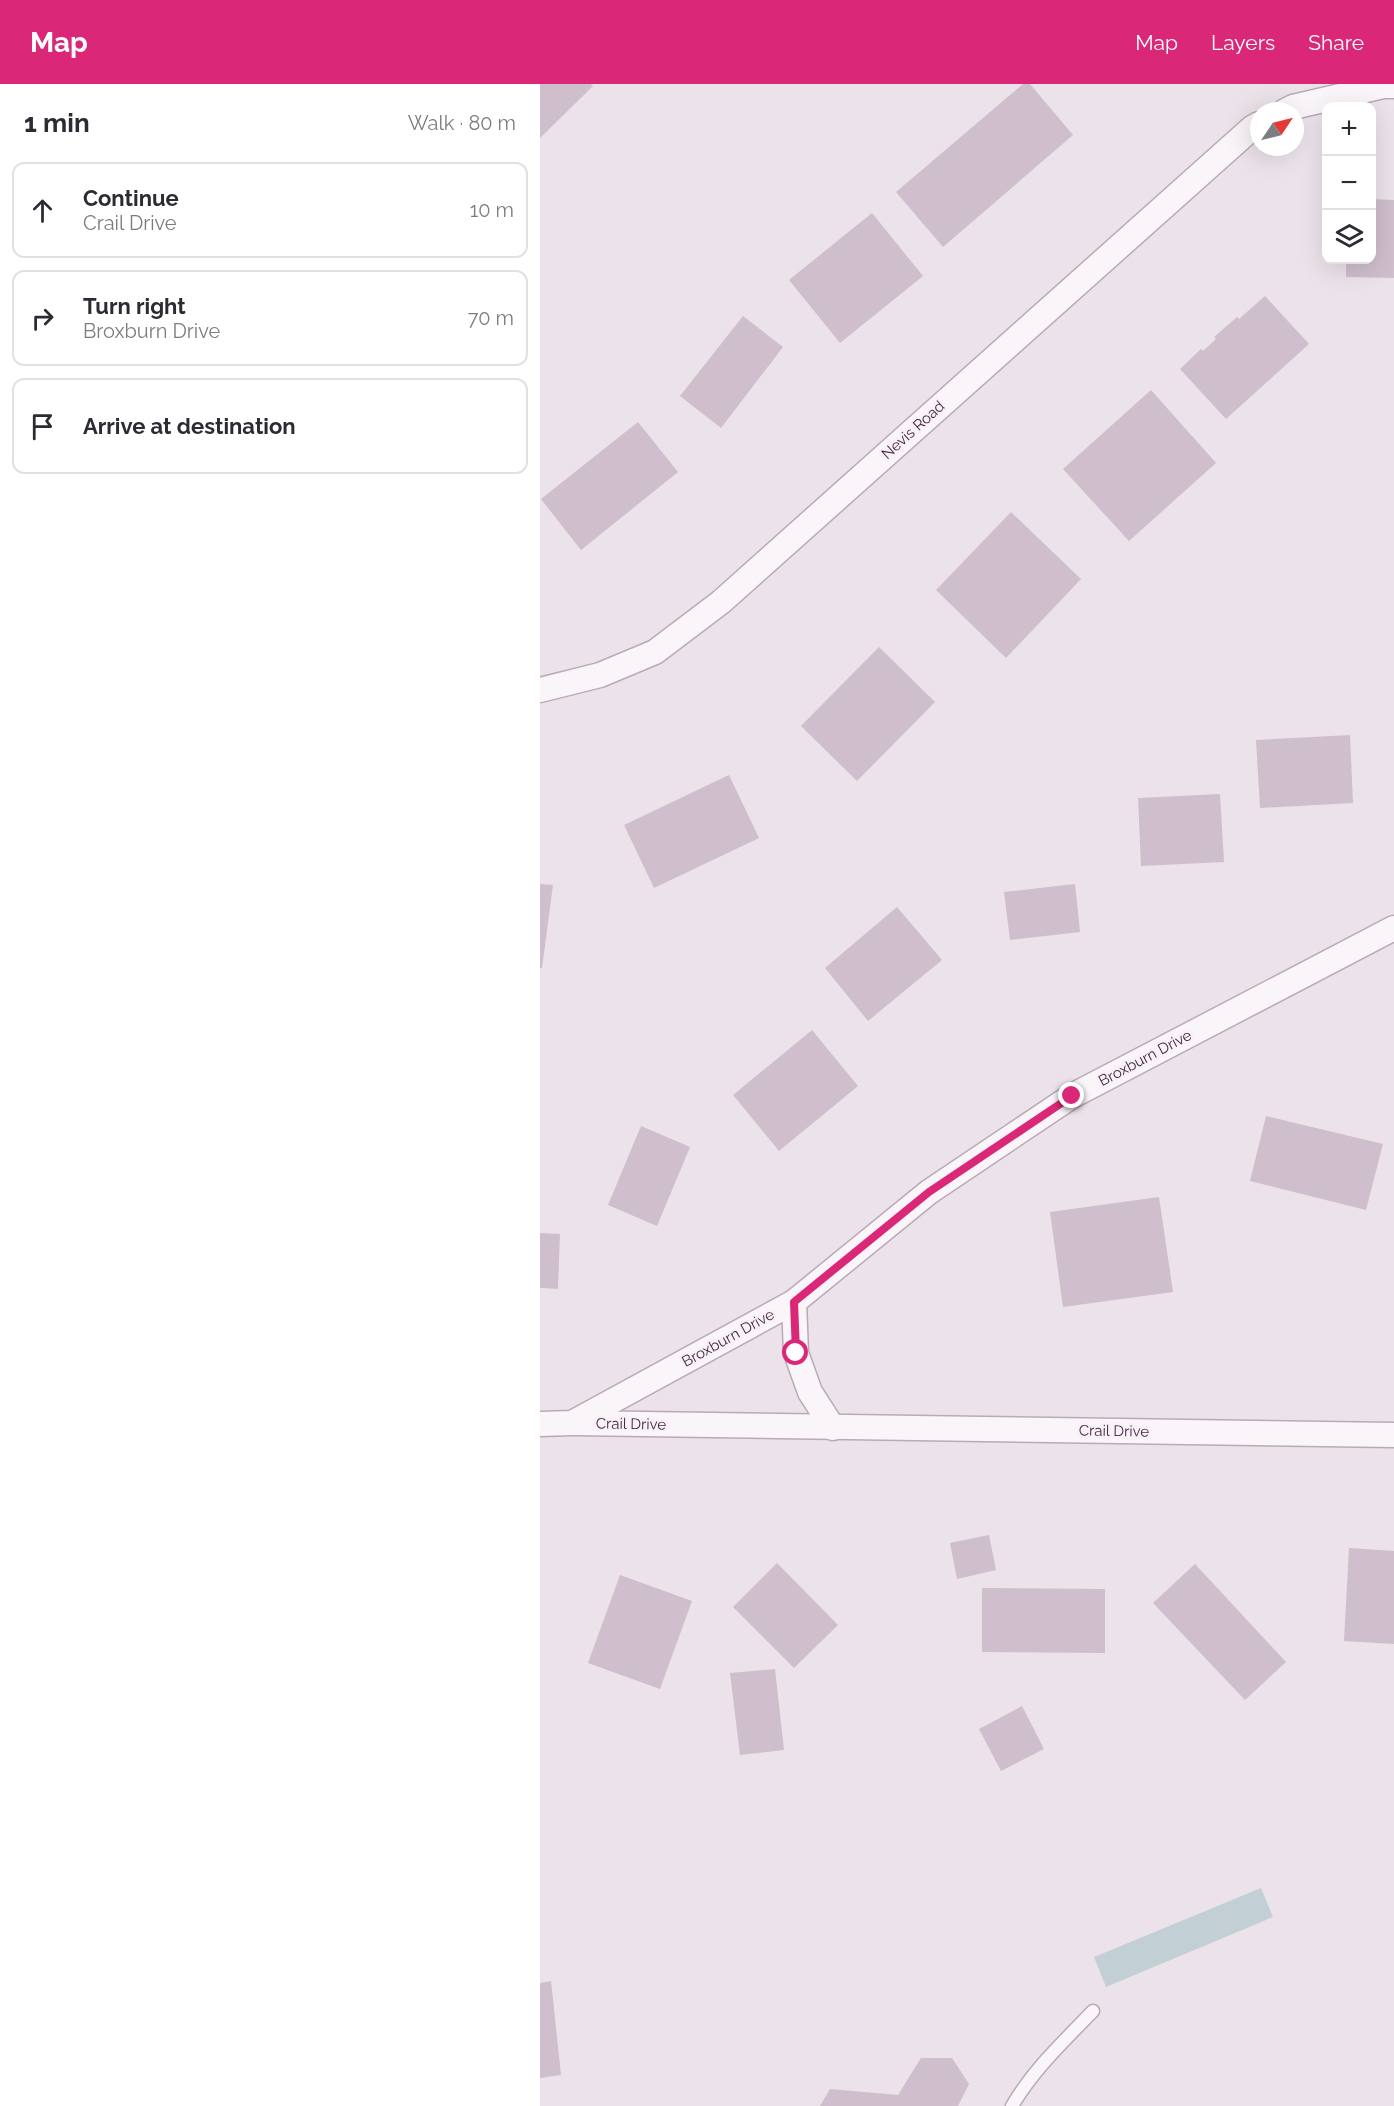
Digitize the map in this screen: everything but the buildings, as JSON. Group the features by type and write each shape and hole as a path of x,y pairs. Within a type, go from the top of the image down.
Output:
{"street":[{"path":"1304,104 1383,86 1394,86"},
{"name":"Nevis Road","path":"540,690 600,675 655,652 721,602 1250,130"},
{"name":"Broxburn Drive","path":"540,1424 572,1423 794,1302 929,1192 1072,1096 1394,928"},
{"path":"794,1302 796,1353 810,1392 833,1428"},
{"name":"Crail Drive","path":"572,1423 1394,1435"}],"lane":[{"path":"1012,2106 1045,2060 1093,2011"}],"shaded area":[{"path":"1261,1888 1273,1917 1106,1987 1094,1957"}],"route":[{"path":"796,1353 794,1302 929,1192 1072,1096"}]}
